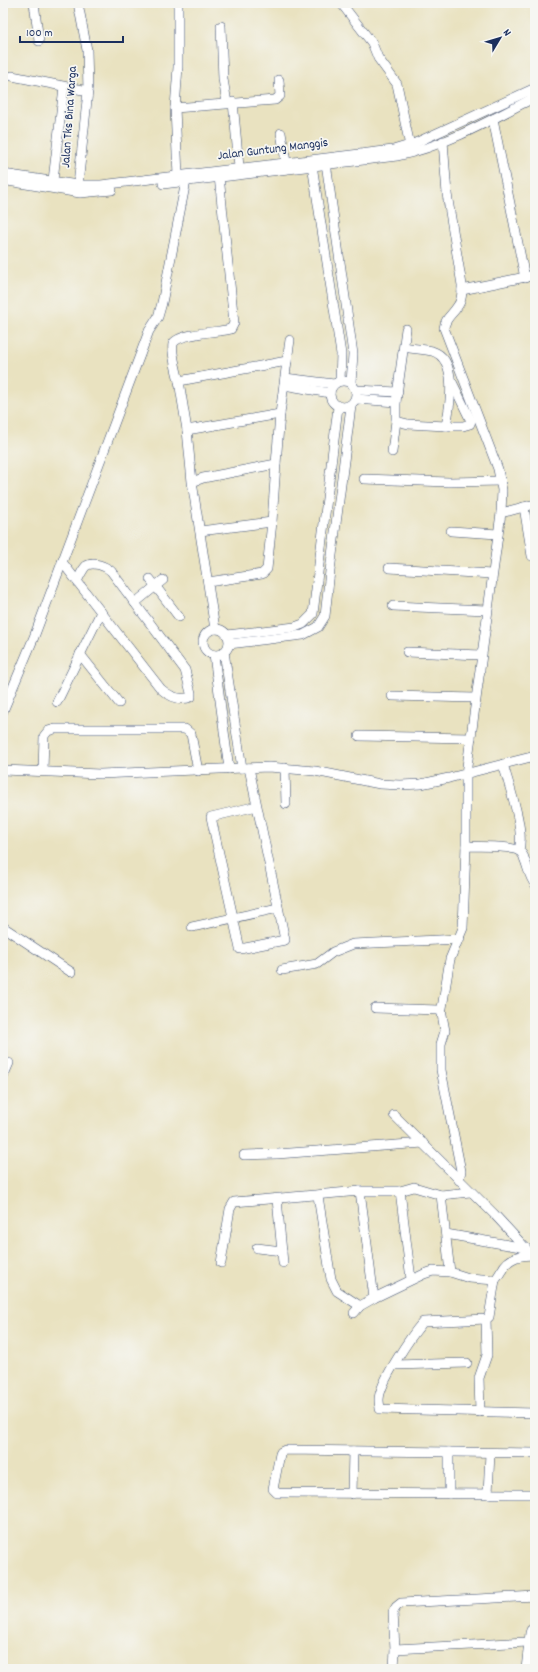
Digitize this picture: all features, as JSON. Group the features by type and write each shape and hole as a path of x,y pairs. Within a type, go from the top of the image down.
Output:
{"street":[{"path":"34,3 39,41"},
{"name":"Jalan Tks Bina Warga","path":"78,3 87,50 88,91 78,185"},
{"path":"3,711 6,697 62,562 149,331 158,317 162,303 182,179 175,108 178,60 178,3"},
{"path":"342,3 372,43 378,58 397,84 410,146"},
{"path":"221,26 223,79 230,102 239,167"},
{"path":"12,76 88,91"},
{"path":"175,108 278,99 280,96 279,80"},
{"path":"53,180 64,87"},
{"name":"Jalan Guntung Manggis","path":"3,180 80,192 182,179 239,167 393,150 410,146 535,88"},
{"name":"Jalan Guntung Manggis","path":"3,174 53,180 78,185 101,184 219,176 397,156 412,153 443,141 493,119 535,97"},
{"path":"493,119 525,278"},
{"path":"281,133 286,162"},
{"path":"443,141 446,194 462,290 462,296 458,307 448,317 444,328 493,456 501,481 502,490 501,513 466,774 466,846 463,928 460,939 450,959 443,1006 441,1009 445,1030 441,1044 441,1070 461,1171 459,1180"},
{"path":"274,634 303,635 318,628 325,616 354,394 353,354 326,163"},
{"path":"312,165 341,354 337,383 330,393 330,396 333,403 338,407 345,408 354,394"},
{"path":"215,629 192,482 187,430 173,347 175,341 183,337 230,329 234,324 219,176"},
{"path":"462,290 535,275"},
{"path":"392,452 396,421 396,402 406,329"},
{"path":"208,582 265,572 267,569 280,414 290,340"},
{"path":"396,421 408,424 463,426 470,424 471,421 451,381 445,362 442,358 433,352 404,347"},
{"path":"179,381 287,361"},
{"path":"446,426 451,381"},
{"path":"285,382 337,383 354,394 396,402"},
{"path":"285,382 330,393"},
{"path":"354,394 398,392"},
{"path":"257,806 211,817 240,949 285,940 257,806 245,768 232,701 227,643 219,629 215,629 207,633 203,641 206,650 214,655 219,654 227,643 274,634 303,624 313,614 315,609 338,407"},
{"path":"187,430 280,414"},
{"path":"192,482 203,478 276,464"},
{"path":"364,479 449,482 501,481"},
{"path":"501,513 535,504"},
{"path":"524,507 532,556"},
{"path":"200,531 272,522"},
{"path":"451,531 498,534"},
{"path":"62,562 101,612 165,692 176,698 190,698 192,696 185,670 111,571 106,567 97,564 87,566 77,581"},
{"path":"389,568 492,574"},
{"path":"135,603 156,582 179,617"},
{"path":"393,606 487,610"},
{"path":"57,702 101,612"},
{"path":"407,652 481,655"},
{"path":"80,654 118,703"},
{"path":"214,655 229,769"},
{"path":"392,696 475,698"},
{"path":"220,703 232,701"},
{"path":"43,771 44,736 48,731 55,729 185,729 190,734 198,771"},
{"path":"359,736 471,738"},
{"path":"3,770 100,774 269,767 315,771 380,784 400,785 421,784 535,756"},
{"path":"503,764 520,831 519,850"},
{"path":"286,768 286,804"},
{"path":"466,846 494,848 502,846 519,850 524,857 528,870 535,884"},
{"path":"192,927 278,908"},
{"path":"3,927 71,972"},
{"path":"282,970 316,964 333,952 354,944 460,939"},
{"path":"375,1008 441,1009"},
{"path":"3,1077 8,1063"},
{"path":"394,1115 470,1192 495,1215 531,1253"},
{"path":"244,1155 278,1154 423,1143"},
{"path":"221,1263 230,1209 234,1202 360,1192 400,1191 414,1187 441,1194 470,1192"},
{"path":"400,1191 411,1280"},
{"path":"360,1192 374,1298"},
{"path":"441,1194 450,1272"},
{"path":"318,1196 331,1279 337,1291 357,1310 374,1298 433,1271 450,1272 468,1278 495,1280"},
{"path":"277,1199 283,1263"},
{"path":"446,1234 531,1253"},
{"path":"257,1248 282,1251"},
{"path":"480,1412 479,1378 487,1355 486,1320 489,1317 495,1280 500,1275 502,1269 508,1261 512,1258 531,1253"},
{"path":"486,1320 423,1322 407,1341 381,1389 379,1400 380,1409 535,1413"},
{"path":"394,1365 467,1364"},
{"path":"535,1453 283,1451 280,1454 273,1489 277,1494 535,1494"},
{"path":"352,1494 353,1451"},
{"path":"449,1452 449,1494"},
{"path":"488,1494 490,1452"},
{"path":"394,1669 394,1612 396,1607 401,1603 535,1596"},
{"path":"526,1669 528,1642 531,1630 535,1627"},
{"path":"395,1649 528,1642"}]}
